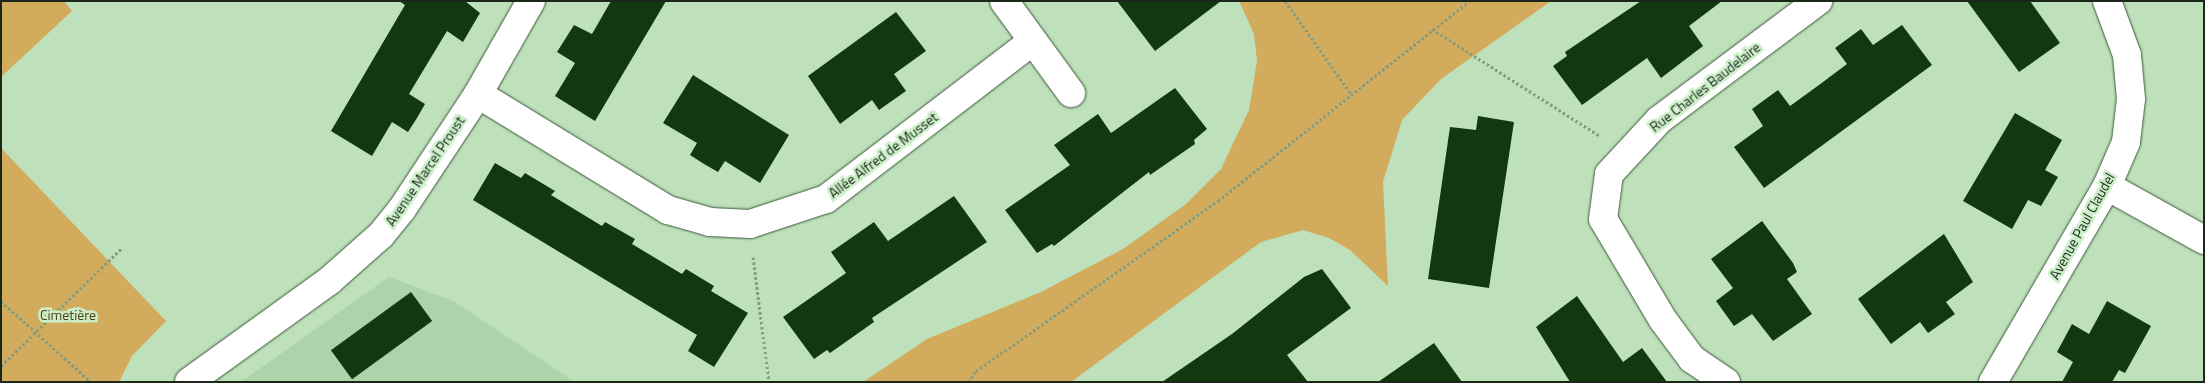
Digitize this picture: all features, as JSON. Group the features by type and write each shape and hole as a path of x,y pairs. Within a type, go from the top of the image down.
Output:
{"street":[{"name":"Avenue Marcel Proust","path":"189,382 329,281 381,235 402,209 478,94 531,1"},
{"path":"1004,1 1071,93"},
{"name":"Rue Charles Baudelaire","path":"1726,382 1692,359 1686,352 1663,320 1603,218 1609,174 1626,153 1659,120 1818,1"},
{"name":"Avenue Paul Claudel","path":"1993,382 2107,186 2126,142 2131,99 2127,55 2108,1"},
{"name":"Allée Alfred de Musset","path":"478,94 668,210 710,222 750,224 826,199 1033,41"},
{"path":"2107,186 2204,240"}],"path":[{"path":"1285,1 1351,94"},
{"path":"968,382 976,371 1218,201 1469,1"},
{"path":"1432,29 1626,153"},
{"path":"750,224 769,382"},
{"path":"1,366 122,248"},
{"path":"1,300 91,382"}],"shaded area":[{"path":"389,277 453,301 575,382 241,382"}],"green space":[{"path":"1,1 64,1 72,11 1,77"},
{"path":"1239,1 1551,1 1441,79 1402,120 1383,182 1388,286 1350,250 1329,238 1303,230 1261,242 1071,382 863,382 927,339 1041,292 1123,249 1186,204 1221,169 1249,110 1257,61 1254,34"},
{"name":"Cimetière","path":"1,148 166,321 132,356 119,382 1,382"}],"building":[{"path":"399,1 465,1 480,13 463,42 447,31 409,94 425,104 417,118 408,132 392,122 372,156 331,131 405,5"},
{"path":"611,1 666,1 595,121 555,96 575,63 557,52 574,25 592,34"},
{"path":"1117,1 1221,1 1155,51"},
{"path":"1641,1 1722,1 1689,26 1703,46 1661,78 1647,58 1582,105 1553,66 1567,56 1565,52"},
{"path":"1967,1 2030,1 2060,43 2019,72"},
{"path":"896,12 926,51 894,74 906,91 879,110 872,100 840,124 808,76"},
{"path":"1902,25 1932,65 1764,188 1734,147 1763,126 1752,109 1778,90 1790,106 1819,85 1847,64 1835,48 1861,29 1873,45"},
{"path":"693,75 789,135 760,183 725,161 718,172 704,164 690,155 697,143 663,123"},
{"path":"1175,88 1207,129 1194,140 1195,144 1150,175 1149,172 1054,246 1052,244 1037,253 1005,210 1070,165 1054,145 1098,114 1111,133"},
{"path":"2015,113 2062,140 2045,170 2058,177 2041,206 2028,200 2012,229 1963,201"},
{"path":"1478,116 1514,122 1489,288 1428,279 1450,127 1476,130"},
{"path":"495,163 521,178 525,173 555,191 551,195 602,226 605,222 635,239 632,244 682,274 686,269 714,286 711,291 748,313 714,367 688,351 697,335 473,200"},
{"path":"954,196 987,242 872,318 874,322 830,353 827,350 814,359 783,317 846,273 831,252 874,222 888,241"},
{"path":"1762,221 1793,263 1797,272 1787,279 1812,314 1773,341 1752,314 1734,326 1716,301 1733,288 1711,259"},
{"path":"1944,234 1973,282 1946,302 1955,314 1928,333 1920,322 1891,344 1858,299"},
{"path":"1322,269 1351,308 1287,355 1308,382 1162,382 1232,334 1304,277"},
{"path":"411,292 432,321 352,379 331,350"},
{"path":"1577,296 1623,362 1642,348 1667,382 1570,382 1536,327"},
{"path":"2107,301 2151,326 2125,373 2119,370 2112,382 2062,382 2073,362 2057,352 2072,324 2089,334"},
{"path":"1434,343 1462,382 1378,382"}]}
